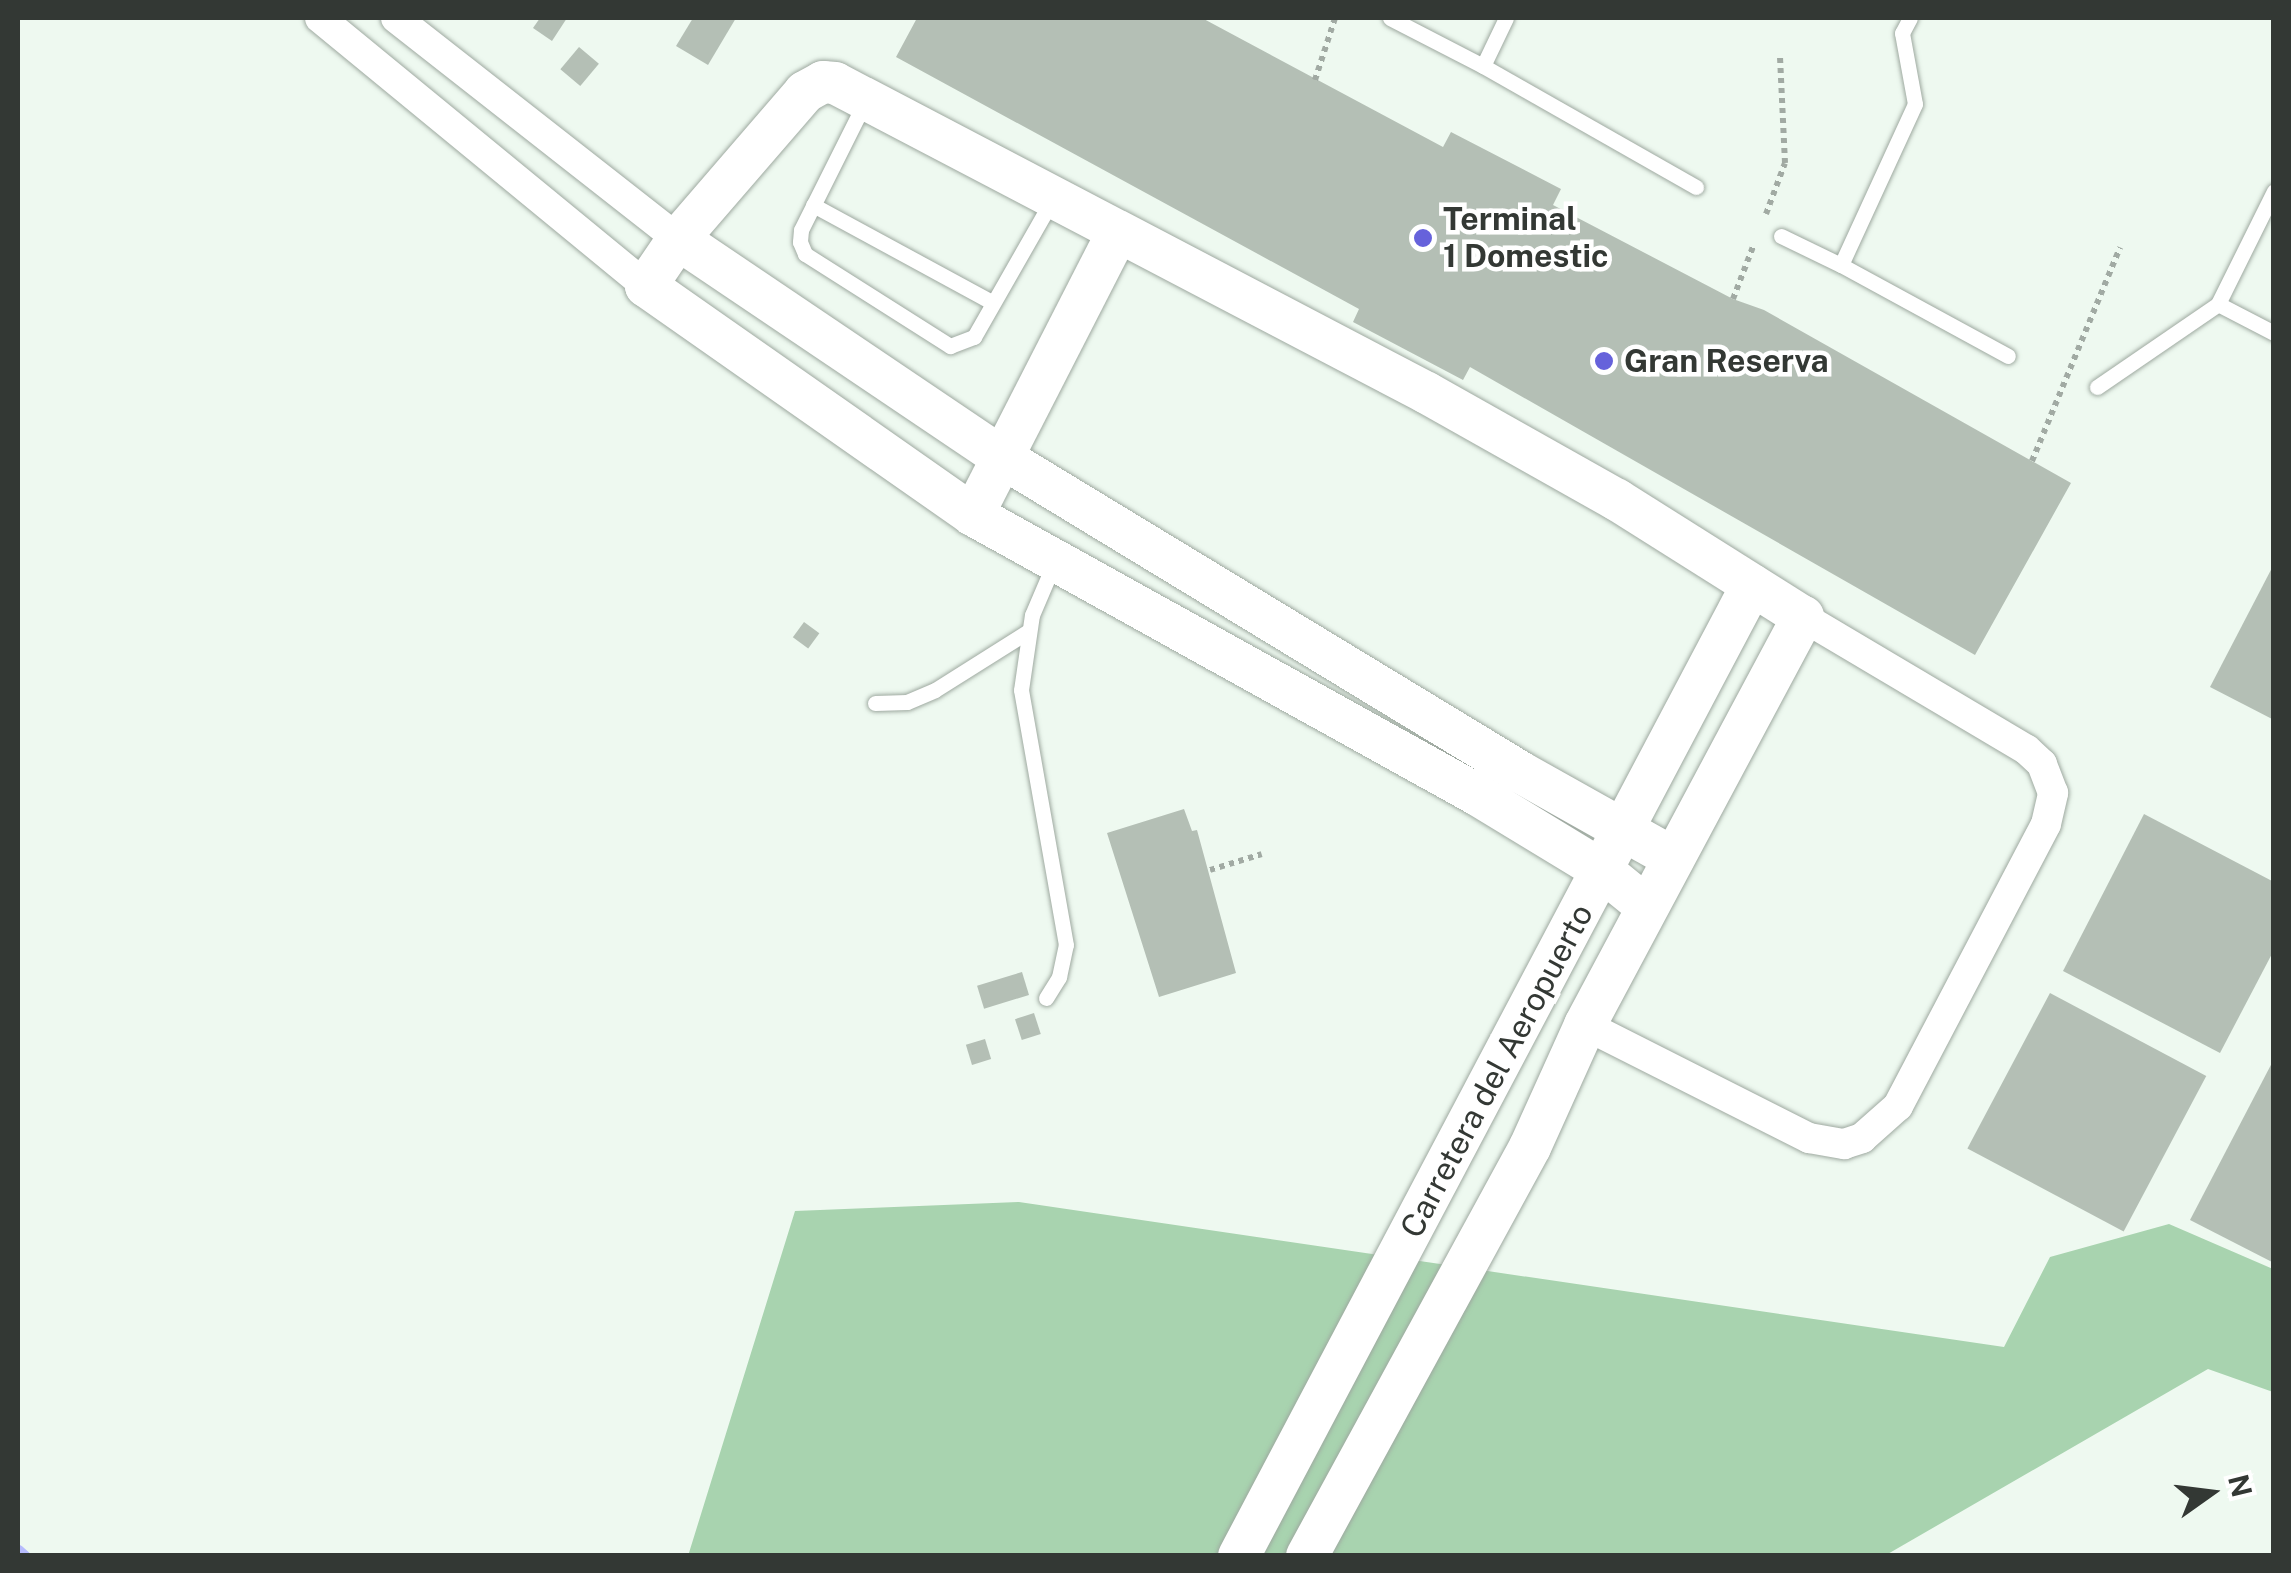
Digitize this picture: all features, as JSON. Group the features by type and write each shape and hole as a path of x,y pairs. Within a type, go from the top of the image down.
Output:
{"street":[{"path":"320,18 646,286 973,515 1462,785 1604,871 1647,907"},
{"path":"396,18 678,239 1002,458 1672,858"},
{"path":"646,286 678,239 805,92 823,82 836,82 1444,403 1617,500 1803,617 2028,750 2042,764 2052,793 2046,824 1898,1106 1862,1138 1844,1144 1809,1138 1585,1025"},
{"path":"973,515 1118,232"},
{"name":"Carretera del Aeropuerto","path":"1239,1556 1752,585"},
{"name":"Carretera del Aeropuerto","path":"1308,1556 1530,1147 1585,1025 1803,617"}],"lane":[{"path":"1390,18 1696,187"},
{"path":"1483,66 1506,18"},
{"path":"1841,266 1915,104 1902,33 1910,18"},
{"path":"867,99 801,230 800,242 805,254 950,346 974,337 1054,196"},
{"path":"2097,388 2218,304 2274,191"},
{"path":"814,204 992,302"},
{"path":"1781,236 2008,356"},
{"path":"2218,304 2274,333"},
{"path":"1046,998 1059,977 1066,945 1021,690 1028,632 1055,561"},
{"path":"876,703 907,702 934,690 1028,632"}],"path":[{"path":"1316,80 1335,18"},
{"path":"1733,299 1786,163 1780,57"},
{"path":"2032,462 2120,247"},
{"path":"1210,870 1262,854"}],"green space":[{"path":"1019,1202 2004,1347 2050,1257 2169,1224 2273,1269 2273,1392 2208,1369 1886,1555 688,1556 795,1211"}],"building":[{"path":"540,18 567,18 552,41 533,28"},
{"path":"693,18 736,18 708,65 676,46"},
{"path":"917,18 1202,18 1443,147 1451,132 1561,189 1553,205 1733,299 1764,310 2071,483 1975,655 1470,367 1463,380 1353,322 1359,309 896,57"},
{"path":"579,47 599,64 580,86 560,69"},
{"path":"2274,564 2274,720 2210,687"},
{"path":"804,622 819,633 808,649 793,637"},
{"path":"1184,809 1192,831 1197,830 1236,973 1159,997 1107,833"},
{"path":"2144,814 2274,882 2274,950 2220,1053 2063,971"},
{"path":"1022,972 1029,995 984,1009 977,986"},
{"path":"2050,993 2206,1076 2124,1231 1967,1148"},
{"path":"1034,1013 1041,1034 1022,1040 1015,1019"},
{"path":"985,1039 991,1059 972,1065 966,1045"},
{"path":"2274,1059 2274,1263 2190,1220"}],"waterway":[{"path":"18,1550 25,1556"}],"place":[{"name":"Terminal 1 Domestic","path":"1423,238"},
{"name":"Gran Reserva","path":"1604,361"}]}
